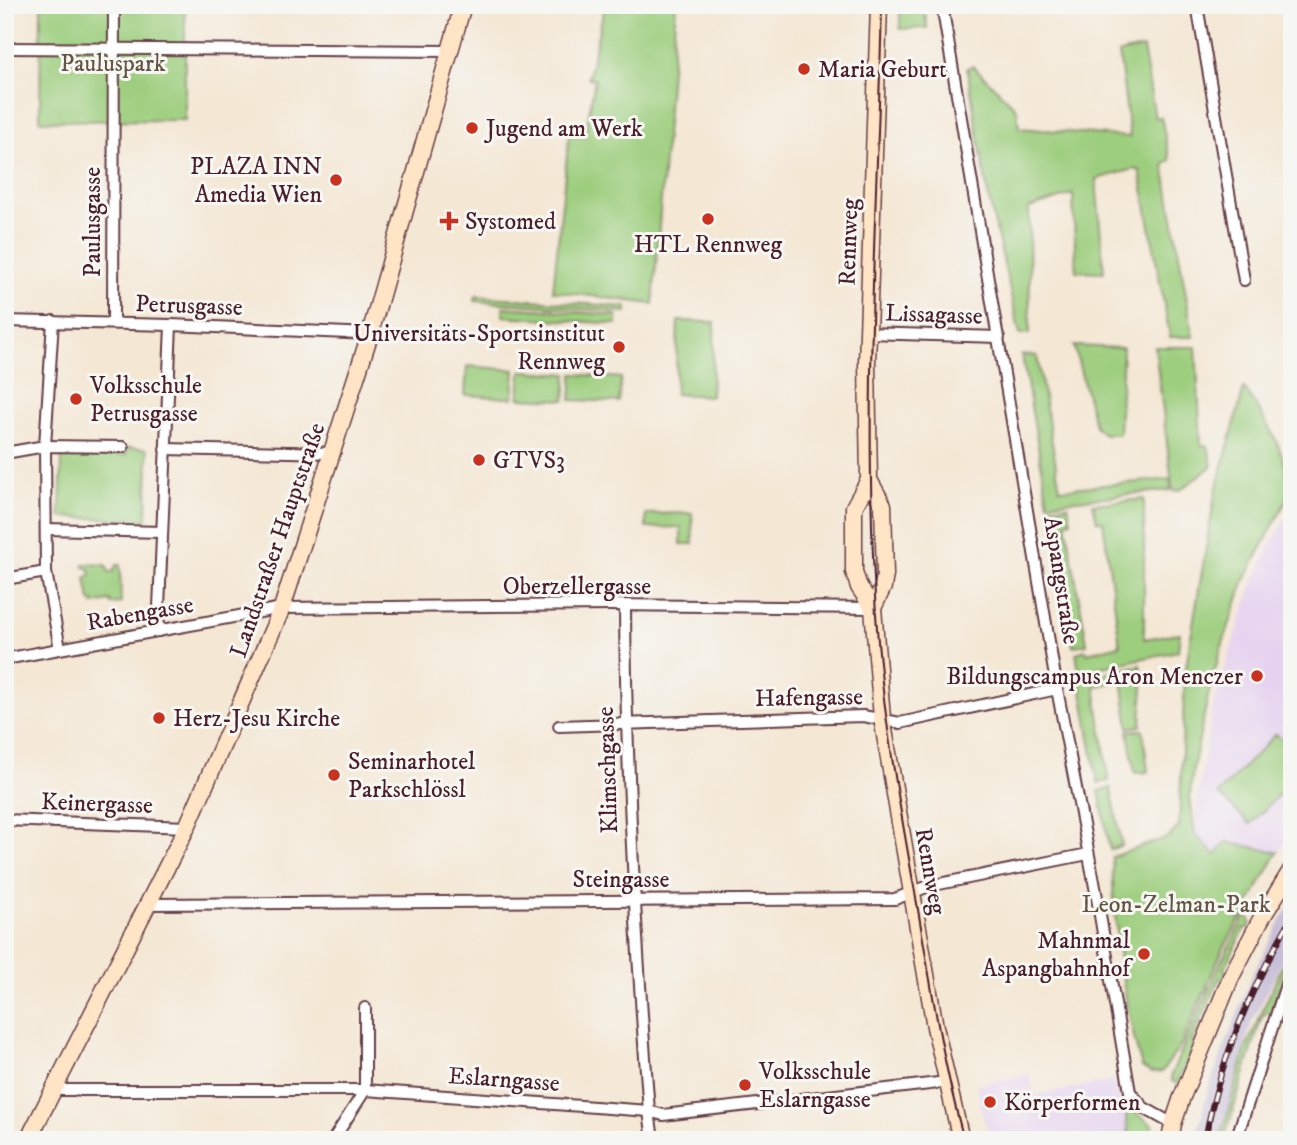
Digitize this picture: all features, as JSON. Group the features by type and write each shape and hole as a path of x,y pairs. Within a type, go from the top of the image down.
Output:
{"main road":[{"name":"Landstraßer Hauptstraße","path":"28,1140 187,827 282,608 370,334 463,5"},
{"name":"Rennweg","path":"873,608 883,587 885,575 883,505 869,480 867,333 879,5"},
{"name":"Rennweg","path":"869,480 854,507 855,572 859,587 873,608 882,718 947,1082 961,1140"},
{"path":"1172,1132 1231,977 1261,919 1292,869"}],"street":[{"name":"Paulusgasse","path":"113,323 114,5"},
{"name":"Aspangstraße","path":"942,5 1056,689 1130,1092 1172,1132"},
{"path":"1197,5 1244,280"},
{"path":"5,48 450,51"},
{"name":"Petrusgasse","path":"5,321 370,334"},
{"path":"53,321 45,446 46,572 60,649"},
{"path":"158,631 171,325"},
{"name":"Lissagasse","path":"867,333 999,337"},
{"path":"5,453 45,446 123,447"},
{"path":"165,449 332,453"},
{"path":"46,529 162,532"},
{"path":"5,579 46,572"},
{"name":"Klimschgasse","path":"625,607 626,724 634,900 653,1140"},
{"name":"Oberzellergasse","path":"282,608 873,608"},
{"name":"Rabengasse","path":"5,659 282,608"},
{"name":"Hafengasse","path":"559,726 863,716 900,723 1056,689"},
{"name":"Keinergasse","path":"5,820 187,827"},
{"name":"Steingasse","path":"149,904 895,899 929,886 1088,854"},
{"path":"1236,1140 1291,968"},
{"path":"333,1140 365,1090 365,1008"},
{"name":"Eslarngasse","path":"55,1090 365,1090 649,1111 663,1115 947,1082"}],"shaded area":[{"name":"Bildungscampus Aron Menczer","path":"1292,507 1292,835 1278,852 1226,842 1216,855 1195,835 1198,795 1213,704 1251,588"},
{"path":"1292,900 1292,942 1251,1024 1219,1140 1196,1140 1207,1092 1254,971"},
{"path":"1029,1074 1034,1095 1112,1081 1142,1140 989,1140 976,1085"}],"green space":[{"name":"Pauluspark","path":"41,5 185,5 185,120 40,121"},
{"path":"605,5 676,5 653,304 553,291 569,135 585,136 595,79 588,78"},
{"path":"900,5 924,5 927,28 900,29"},
{"path":"1143,48 1155,118 1161,117 1170,160 1164,165 1193,337 1170,337 1140,171 1135,169 1096,179 1104,272 1076,271 1073,194 1029,208 1030,334 1020,334 988,195 967,68 973,66 1017,109 1019,128 1130,137 1119,53"},
{"path":"476,296 627,307 627,312 475,301"},
{"path":"503,307 617,315 617,324 503,316"},
{"path":"678,321 715,322 711,396 675,394"},
{"path":"1074,346 1123,348 1119,434 1104,434 1095,426"},
{"path":"1155,347 1196,347 1201,445 1208,446 1212,466 1180,490 1173,491"},
{"path":"1022,355 1037,356 1060,489 1170,479 1171,490 1048,503"},
{"path":"467,366 515,370 513,398 465,395"},
{"path":"521,371 567,374 565,400 519,398"},
{"path":"573,374 621,378 619,402 571,400"},
{"name":"Leon-Zelman-Park","path":"1244,388 1282,454 1288,484 1287,499 1245,579 1221,649 1208,696 1190,797 1195,835 1216,855 1226,842 1278,852 1222,951 1181,1045 1162,1072 1151,1073 1142,1067 1124,989 1117,937 1112,857 1169,837 1179,826 1185,674 1215,495"},
{"path":"127,448 148,450 147,520 60,517 62,455 126,455"},
{"path":"1144,499 1144,639 1180,633 1178,651 1079,672 1076,653 1120,645 1103,521 1097,521 1093,504"},
{"path":"1068,505 1071,521 1066,523 1087,644 1073,646 1050,507"},
{"path":"692,513 693,544 681,544 681,527 646,528 646,514"},
{"path":"84,564 106,565 109,572 113,572 116,565 120,565 121,603 111,604 110,601 93,604 92,600 90,601 86,578 91,574"},
{"path":"1140,665 1143,687 1141,726 1129,728 1122,680 1095,687 1109,781 1098,783 1080,680"},
{"path":"1143,730 1148,772 1135,773 1128,731"},
{"path":"1276,734 1292,748 1292,781 1250,824 1218,794"},
{"path":"1111,788 1122,845 1110,850 1099,791"},
{"path":"1245,916 1251,923 1249,928 1245,928 1224,969 1224,978 1220,978 1192,1041 1194,1045 1177,1084 1172,1081 1171,1075 1222,960"},
{"path":"1287,955 1292,960 1283,975 1271,1010 1262,1016 1224,1140 1220,1140 1246,1048"},
{"path":"1125,1111 1134,1112 1153,1125 1152,1140 1130,1140"}],"tram line":[{"path":"882,5 871,386 872,538 876,614 882,686 897,792 937,1019 964,1140"}],"railway":[{"path":"1205,1140 1228,1053 1251,997 1292,917"}],"place":[{"name":"Maria Geburt","path":"804,69"},
{"name":"Jugend am Werk","path":"472,128"},
{"name":"PLAZA INN Amedia Wien","path":"336,180"},
{"name":"HTL Rennweg","path":"708,219"},
{"name":"Systomed","path":"449,221"},
{"name":"Universitäts-Sportsinstitut Rennweg","path":"619,347"},
{"name":"Volksschule Petrusgasse","path":"76,399"},
{"name":"GTVS3","path":"479,460"},
{"name":"Bildungscampus Aron Menczer","path":"1257,676"},
{"name":"Herz-Jesu Kirche","path":"159,718"},
{"name":"Seminarhotel Parkschlössl","path":"334,775"},
{"name":"Mahnmal Aspangbahnhof","path":"1144,954"},
{"name":"Volksschule Eslarngasse","path":"745,1085"},
{"name":"Körperformen","path":"990,1102"}]}
